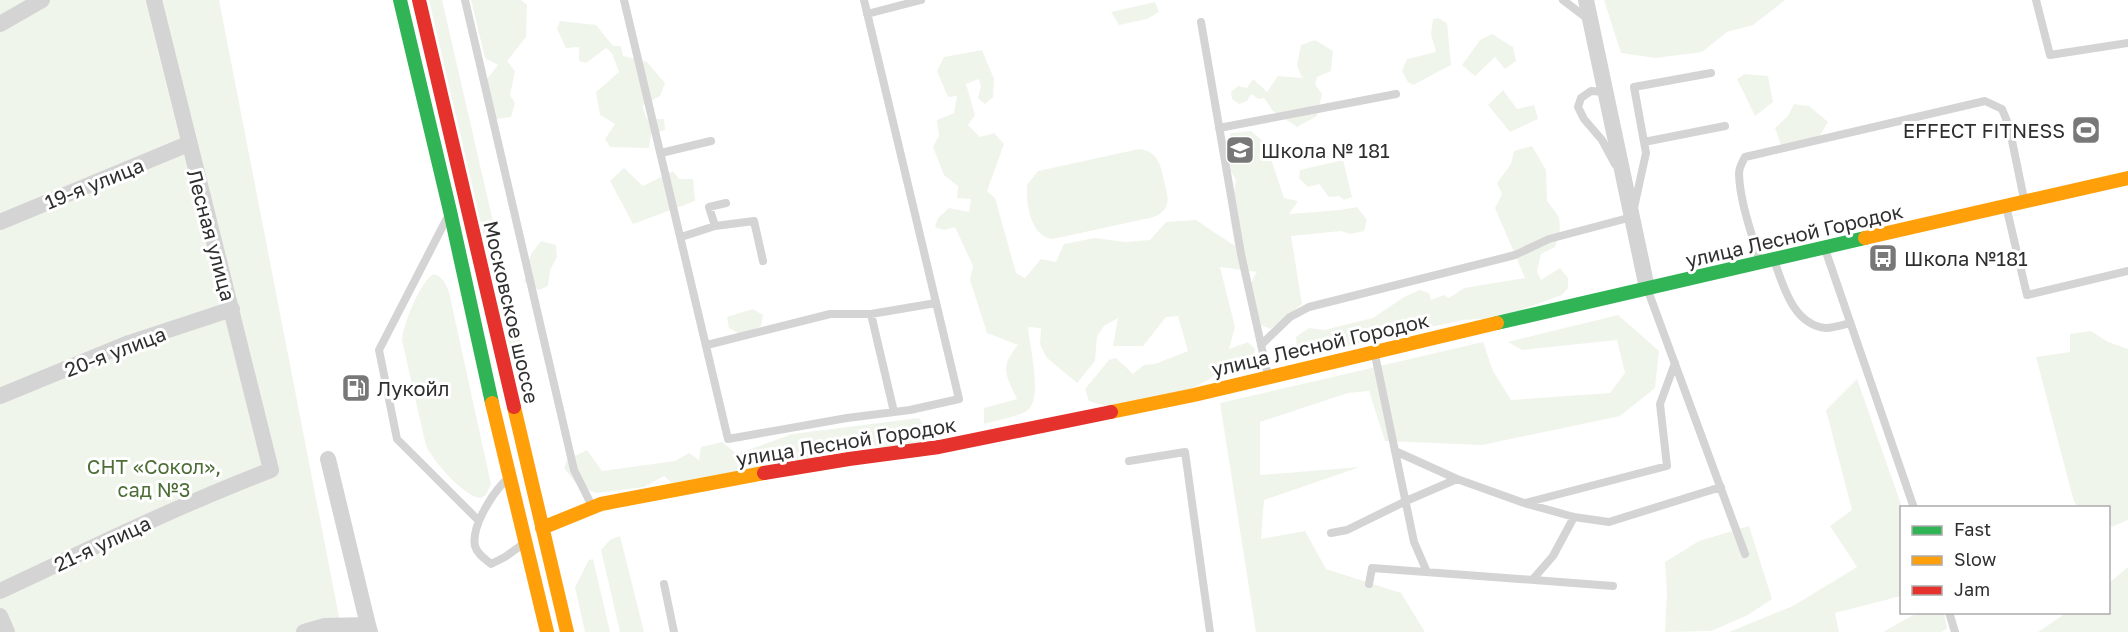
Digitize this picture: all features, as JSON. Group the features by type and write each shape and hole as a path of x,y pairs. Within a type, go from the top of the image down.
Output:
{"street":[{"path":"0,24 42,0"},
{"name":"Лесная улица","path":"154,0 271,470"},
{"name":"Московское шоссе","path":"400,0 450,211 509,478 548,632"},
{"name":"Московское шоссе","path":"419,0 567,632"},
{"path":"1586,0 1647,288"},
{"name":"19-я улица","path":"0,222 188,144"},
{"name":"улица Лесной Городок","path":"525,542 542,528 592,506 691,486 849,459 939,447 1194,395 1374,351 2128,178"},
{"name":"20-я улица","path":"0,396 129,343 232,309"},
{"path":"304,632 326,626 369,628 328,459"},
{"name":"21-я улица","path":"0,591 219,489 271,470"},
{"path":"0,616 7,632"}],"lane":[{"path":"465,0 574,470 592,506"},
{"path":"624,0 728,439 959,399 864,0"},
{"path":"867,14 921,0"},
{"path":"1563,0 1591,21"},
{"path":"2036,0 2050,55 2128,43"},
{"path":"1201,22 1241,254 1268,376"},
{"path":"1261,345 1290,317 1309,307 1515,255 1549,239 1632,217 1646,153 1634,87 1711,73"},
{"path":"1606,92 1592,91 1581,98 1578,107 1602,140 1624,178"},
{"path":"1219,128 1396,94"},
{"path":"1760,263 1743,199 1739,173 1745,157 1985,101 2002,109 2008,126 2024,202"},
{"path":"1644,142 1725,126"},
{"path":"661,153 711,141"},
{"path":"715,226 709,207 726,203"},
{"path":"2006,206 2027,295 2128,271"},
{"path":"450,211 379,350 397,439 478,520"},
{"path":"681,237 715,226 753,221 763,261"},
{"path":"1825,248 1914,506"},
{"path":"1774,260 1788,300 1809,323 1827,328 1850,323"},
{"path":"1647,288 1746,554"},
{"path":"706,345 830,314 871,314 936,303"},
{"path":"871,314 894,412"},
{"path":"1374,351 1414,542 1427,572"},
{"path":"1524,503 1667,466 1660,404 1675,363"},
{"path":"1129,461 1185,452 1210,632"},
{"path":"1395,452 1457,479 1524,503 1574,517 1609,522 1721,487"},
{"path":"509,478 478,520 475,546 480,556 491,564 525,542"},
{"path":"1331,533 1347,530 1457,479"},
{"path":"1533,579 1552,556 1574,517"},
{"path":"1369,584 1372,568 1613,586"},
{"path":"664,584 674,632"},
{"path":"1950,614 1955,632"}],"green space":[{"name":"СНТ «Сокол», сад №3","path":"0,0 219,0 342,632 0,632"},
{"path":"429,0 442,0 525,367 519,367 513,361"},
{"path":"471,0 521,0 527,5 526,37 507,61 515,71 510,95 515,103 511,117 495,119 487,79 498,65 485,58"},
{"path":"1604,0 1785,0 1753,25 1727,32 1702,52 1655,58 1621,53"},
{"path":"1155,2 1159,12 1147,19 1119,25 1111,12"},
{"path":"1438,18 1447,23 1451,65 1413,85 1408,82 1402,71 1407,59 1436,52 1431,34 1433,19"},
{"path":"560,21 596,25 613,46 621,46 623,56 647,62 665,83 660,96 642,106 647,119 664,119 665,130 651,134 649,148 610,147 605,139 615,124 600,115 596,92 619,72 612,53 606,48 586,63 579,61 579,47 566,48 557,29"},
{"path":"1492,34 1513,47 1516,61 1505,69 1495,57 1475,76 1462,65 1480,40"},
{"path":"1315,40 1333,51 1331,71 1317,77 1315,84 1322,94 1317,116 1297,127 1273,111 1264,98 1259,99 1251,94 1247,101 1239,104 1232,99 1231,92 1238,86 1247,88 1253,79 1267,92 1278,76 1302,78 1297,65 1301,45"},
{"path":"982,50 994,79 993,97 985,104 978,98 981,86 979,79 966,84 975,115 968,125 980,137 994,133 1004,144 987,191 995,198 1016,273 1025,278 1041,259 1056,262 1064,244 1095,238 1125,242 1150,240 1166,222 1196,220 1235,246 1230,217 1236,180 1228,166 1224,146 1231,133 1251,131 1266,144 1284,198 1298,201 1289,214 1357,207 1367,220 1364,231 1350,234 1341,231 1291,236 1302,304 1271,329 1252,322 1246,291 1257,272 1220,267 1235,327 1229,349 1248,342 1255,349 1252,363 1241,369 1225,366 1203,383 1173,395 1140,403 1103,405 1089,401 1085,389 1109,360 1116,358 1133,374 1144,365 1155,364 1188,351 1178,316 1166,317 1143,346 1113,346 1118,318 1104,326 1097,336 1095,361 1077,383 1046,357 1040,344 1041,328 1028,327 1035,386 1031,406 1020,414 984,424 984,408 1017,399 1007,378 1006,366 1018,345 987,333 970,280 973,266 955,227 944,230 935,227 938,218 949,208 969,212 971,199 957,198 958,186 944,175 933,147 939,136 937,120 954,113 957,96 948,97 937,71 944,57"},
{"path":"1745,74 1768,76 1773,102 1755,116 1737,79"},
{"path":"1503,90 1517,109 1534,105 1538,119 1510,132 1488,105"},
{"path":"1794,104 1809,106 1828,122 1819,137 1781,145 1775,128 1788,116"},
{"path":"1532,146 1546,170 1547,201 1559,217 1560,231 1555,247 1541,254 1537,271 1541,280 1560,268 1568,278 1568,288 1562,295 1498,318 1463,320 1403,333 1394,330 1368,341 1306,356 1297,349 1296,337 1309,328 1324,330 1373,318 1404,297 1420,290 1429,293 1431,300 1444,295 1449,298 1464,288 1525,278 1495,208 1502,194 1497,183 1511,164 1514,151"},
{"path":"1139,149 1151,153 1160,166 1168,199 1162,212 1154,217 1053,239 1045,237 1034,226 1029,209 1027,185 1038,171"},
{"path":"1343,160 1352,197 1344,200 1339,196 1329,197 1319,184 1308,187 1299,178 1300,170"},
{"path":"624,168 643,186 673,171 679,179 693,179 695,201 633,224 610,181"},
{"path":"541,241 556,245 557,257 550,270 548,286 539,290 524,282 531,254"},
{"path":"434,274 442,279 449,292 491,484 486,495 481,498 458,486 442,469 426,446 402,340 414,303 424,284"},
{"path":"753,309 763,315 761,326 742,335 729,328 727,317"},
{"path":"1618,315 1659,351 1655,388 1620,416 1482,445 1385,441 1369,391 1348,393 1260,422 1260,475 1360,467 1264,500 1261,539 1305,531 1326,569 1401,593 1425,632 1256,632 1220,403 1483,342 1493,371 1511,400 1610,393 1625,373 1617,340 1522,350 1508,342"},
{"path":"2091,331 2108,342 2128,349 2128,520 2110,528 2110,506 2077,506 2074,502 2036,357 2070,352 2070,334"},
{"path":"1857,379 1902,506 1900,596 1835,613 1839,632 1729,632 1793,606 1857,567 1830,526 1852,510 1826,410"},
{"path":"919,418 929,434 927,440 903,455 863,442 826,450 807,464 680,490 664,476 644,487 597,493 579,487 564,468 567,460 587,450 602,471 675,461 689,453 699,460 701,447 722,442 737,454 792,434"},
{"path":"1749,526 1772,599 1748,615 1711,631 1665,632 1667,593 1665,562 1699,541"},
{"path":"620,536 644,632 620,632 601,550 610,540"},
{"path":"593,559 610,632 585,632 575,587 589,560"},
{"path":"2128,567 2128,632 2038,632 2065,614 2110,614 2110,582"},
{"path":"1915,614 1944,614 1947,628 1942,632 1883,632"}],"traffic: fast":[{"path":"400,0 492,403"},
{"path":"1497,323 1865,238"}],"traffic: slow":[{"path":"1865,238 2128,178"},
{"path":"1111,412 1194,395 1497,323"},
{"path":"492,403 547,632"},
{"path":"514,407 567,632"},
{"path":"542,528 601,504 764,473"}],"traffic: jam":[{"path":"419,0 514,407"},
{"path":"764,473 939,447 1111,412"}],"place":[{"name":"EFFECT FITNESS","path":"2086,130"},
{"name":"Школа № 181","path":"1240,150"},
{"name":"Школа №181","path":"1883,258"},
{"name":"Лукойл","path":"356,388"}]}
